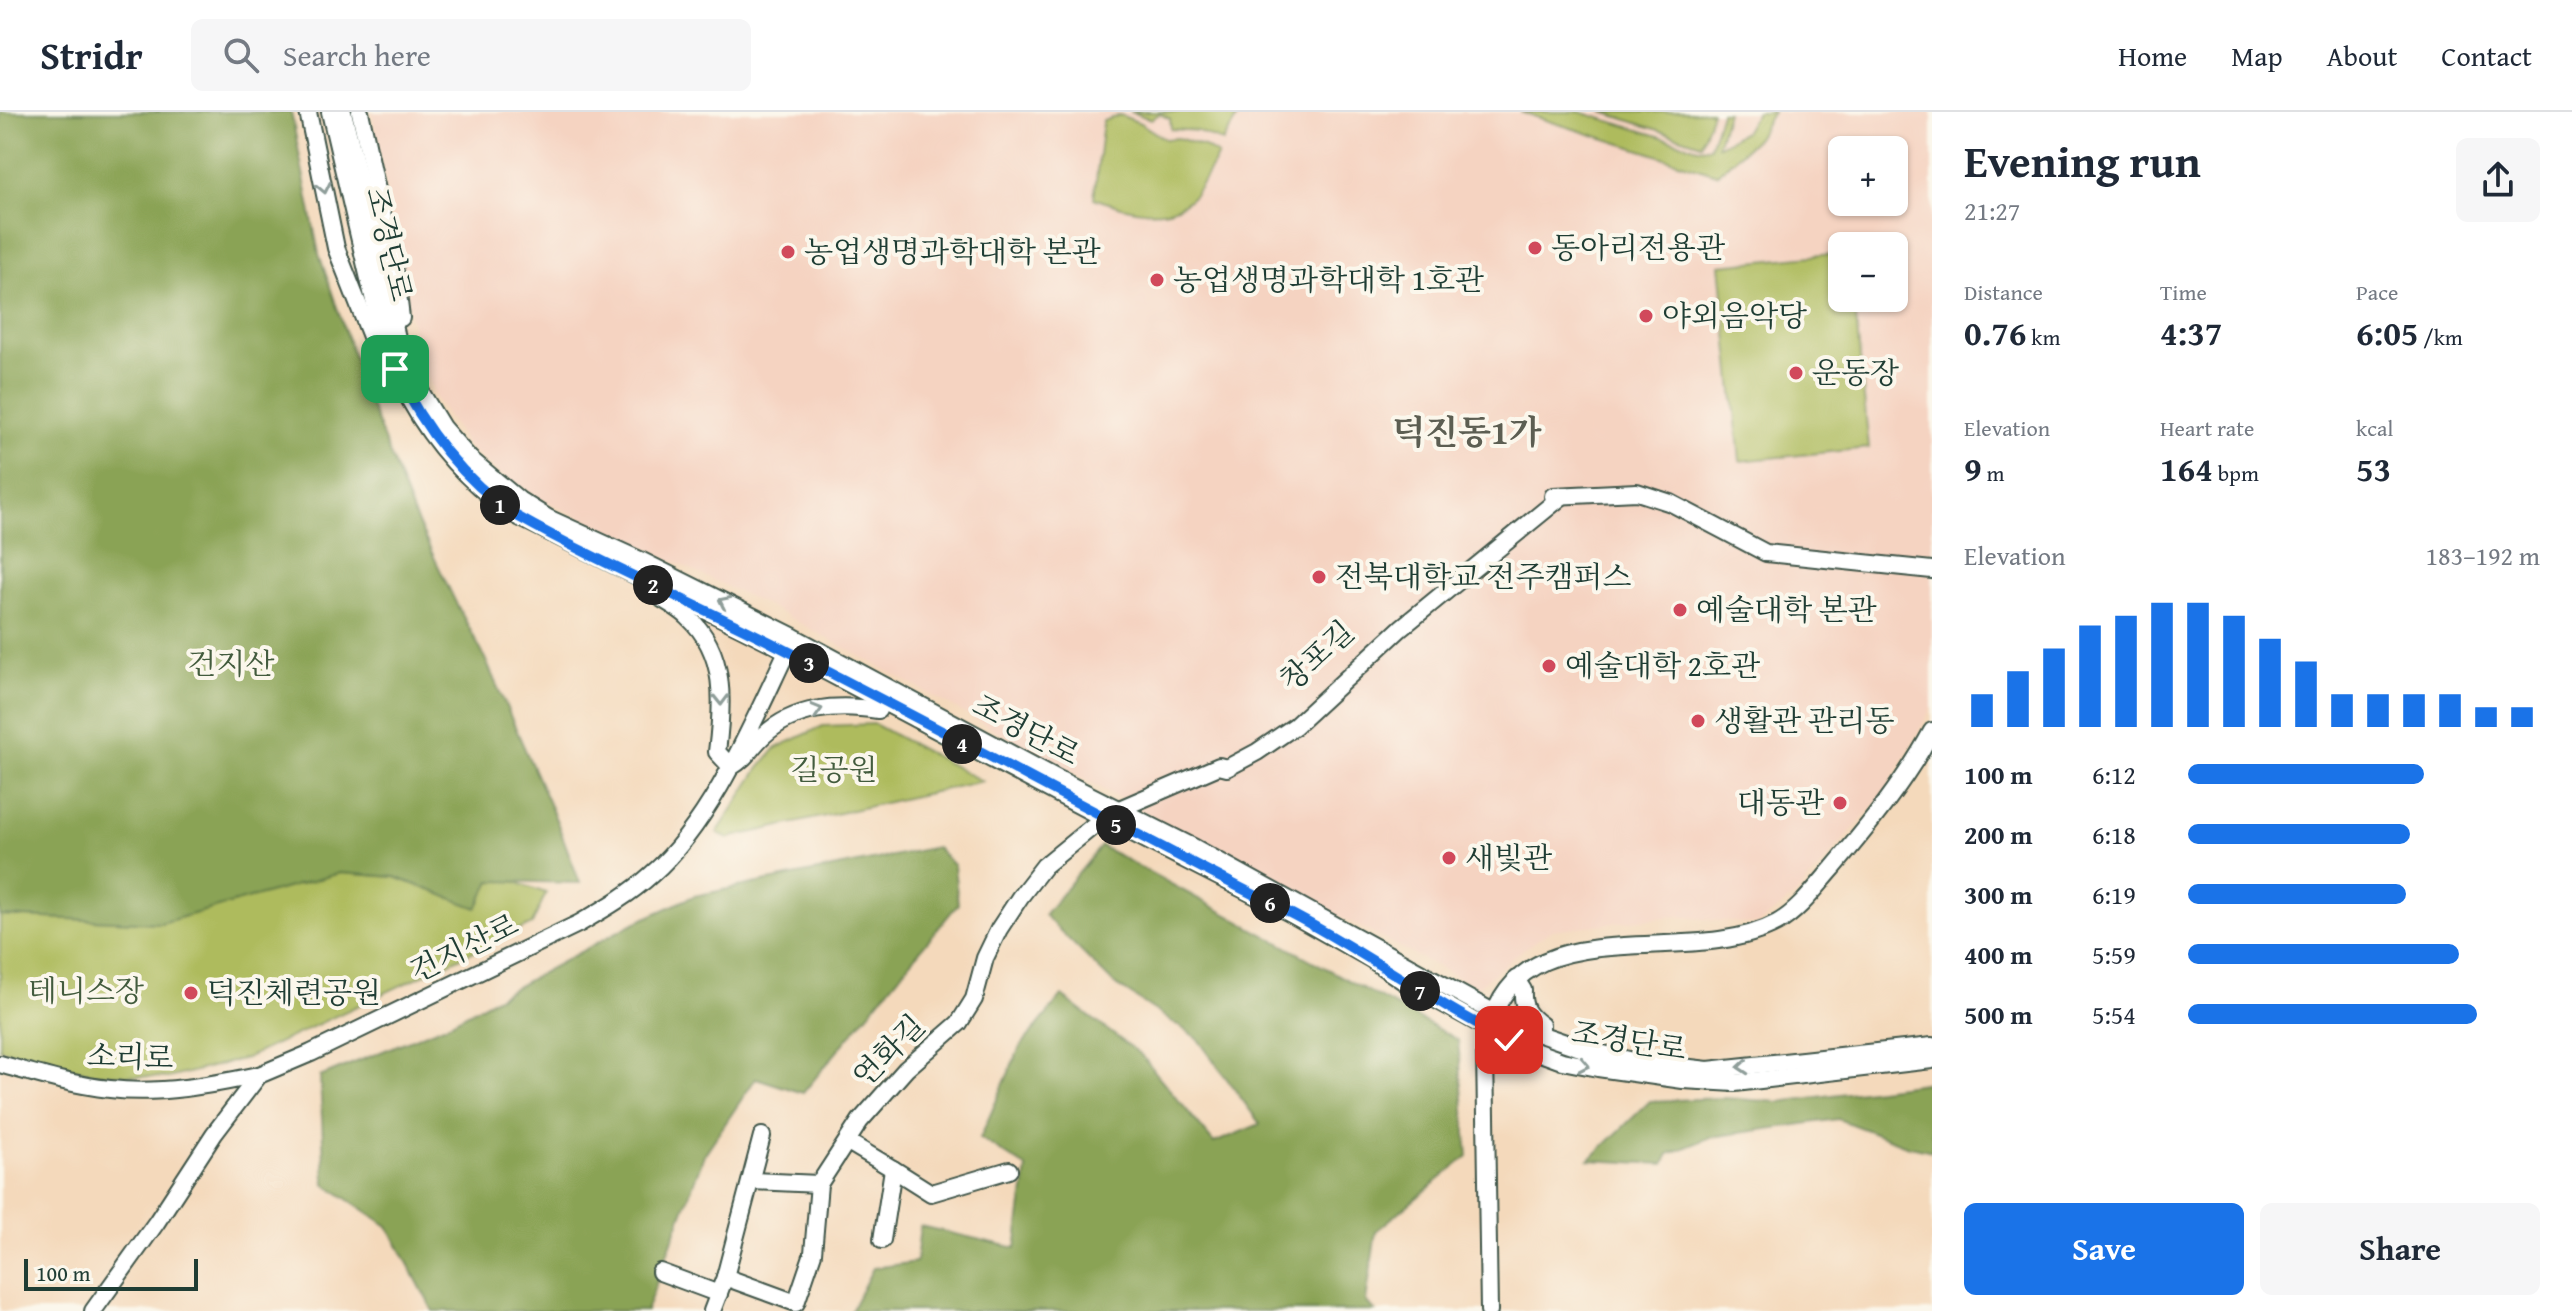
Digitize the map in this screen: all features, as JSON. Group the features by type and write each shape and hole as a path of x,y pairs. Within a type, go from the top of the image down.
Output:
{"street":[{"path":"308,112 336,248 372,339 393,345 404,340 396,277 360,112"},
{"name":"조경단로","path":"330,112 359,242 411,402 432,435 464,473 494,501 515,515 633,575 790,644 882,701 1110,814 1195,848 1522,1028 1586,1050 1638,1062 1708,1070 1932,1046"},
{"name":"조경단로","path":"343,112 393,345 442,427 470,459 519,500 548,518 640,560 790,644 1110,814 1288,912 1518,1045 1562,1061 1683,1080 1735,1083 1932,1060"},
{"name":"창포길","path":"1110,814 1219,766 1223,758 1254,744 1291,716 1547,496 1637,492 1671,503 1766,553 1932,570"},
{"path":"633,575 688,616 711,651 720,670 722,718 717,752 731,767 747,757 762,736 786,720 824,706 878,710 882,701"},
{"name":"건지산로","path":"93,1311 214,1134 259,1075 523,951 614,903 654,873 673,852 731,767 790,644"},
{"path":"1489,1311 1485,1051 1493,1010 1516,979 1546,959 1586,948 1745,936 1779,922 1813,891 1890,800 1932,731"},
{"name":"연화길","path":"725,1277 795,1307 813,1253 819,1184 860,1121 906,1069 959,1023 974,999 985,958 999,929 1044,866 1110,814"},
{"path":"1516,979 1523,990 1522,1004 1530,1017 1541,1025 1539,1034"},
{"name":"소리로","path":"0,1064 56,1080 111,1089 170,1089 259,1075"},
{"path":"712,1311 725,1277 762,1136"},
{"path":"848,1142 931,1193 1009,1170"},
{"path":"882,1240 893,1169"},
{"path":"751,1181 819,1184"},
{"path":"660,1272 719,1294"}],"shaded area":[{"name":"전북대학교 전주캠퍼스","path":"372,112 1932,112 1932,707 1886,791 1796,895 1758,925 1676,916 1552,930 1477,987 1287,890 772,608 539,498 497,472 467,446 435,397 415,342"}],"green space":[{"name":"건지산","path":"0,112 291,112 319,254 368,399 413,513 483,654 557,822 580,883 491,881 477,908 395,877 340,873 161,923 0,916"},
{"path":"1130,112 1240,112 1223,142 1198,131 1171,129 1170,119 1160,114 1151,119"},
{"path":"1520,112 1580,112 1698,148 1710,147 1721,112 1727,112 1717,146 1744,132 1757,112 1773,112 1757,138 1717,174"},
{"path":"1603,112 1712,112 1701,144"},
{"path":"1120,115 1165,139 1178,138 1203,146 1218,155 1191,198 1169,210 1144,211 1094,198 1103,121"},
{"name":"운동장","path":"1828,254 1828,312 1855,312 1869,448 1740,461 1720,265"},
{"name":"길공원","path":"874,724 982,781 728,838 717,833 759,768 776,748 823,726"},
{"path":"1101,846 1458,1040 1468,1156 1376,1231 1366,1302 1375,1311 851,1311 873,1268 916,1262 920,1226 1016,1248 1027,1168 980,1138 1020,1047 1062,996 1141,1055 1214,1143 1260,1124 1197,1038 1113,983 1044,915"},
{"path":"936,847 954,866 958,904 803,1093 756,1078 704,1155 646,1311 433,1311 388,1226 325,1184 320,1077 446,1025 630,925 694,896"},
{"name":"덕진체련공원","path":"340,873 395,877 476,907 490,881 513,881 546,893 532,924 246,1058 168,1078 91,1073 0,1049 0,916 161,923"},
{"path":"1932,1082 1932,1151 1906,1145 1838,1119 1711,1137 1669,1154 1664,1164 1589,1160 1650,1101 1724,1098 1779,1102"}],"place":[{"name":"동아리전용관","path":"1535,248"},
{"name":"농업생명과학대학 본관","path":"788,252"},
{"name":"농업생명과학대학 1호관","path":"1157,280"},
{"name":"야외음악당","path":"1646,316"},
{"name":"운동장","path":"1796,373"},
{"name":"전북대학교 전주캠퍼스","path":"1319,577"},
{"name":"예술대학 본관","path":"1680,610"},
{"name":"예술대학 2호관","path":"1549,666"},
{"name":"생활관 관리동","path":"1698,721"},
{"name":"대동관","path":"1840,803"},
{"name":"새빛관","path":"1449,858"},
{"name":"덕진체련공원","path":"191,993"}],"district":[{"name":"덕진동1가","path":"1467,432"}],"route":[{"path":"395,369 432,435 464,473 494,501 515,515 772,643 1288,912 1509,1040"}],"park label":[{"name":"테니스장","path":"86,991"}]}
